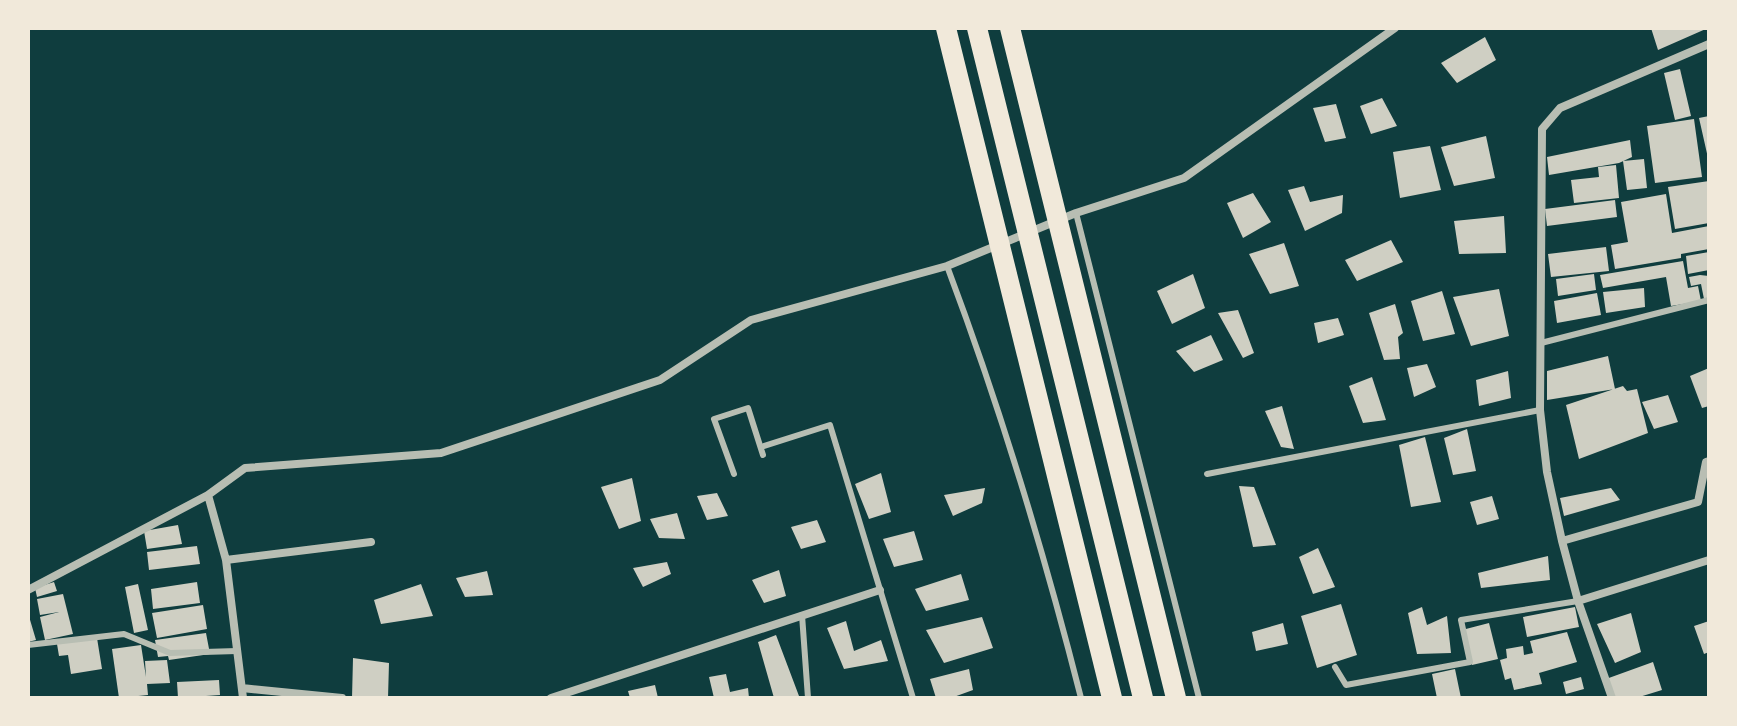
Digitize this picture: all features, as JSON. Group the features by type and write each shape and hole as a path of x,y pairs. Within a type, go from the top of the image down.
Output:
{"main road":[{"path":"946,28 1112,698"},
{"path":"977,28 1143,698"},
{"path":"1010,28 1176,698"}],"street":[{"path":"28,590 208,495 245,468 441,453 660,380 751,320 947,266 1076,213 1184,178 1395,28"},
{"path":"1612,698 1578,601 1547,472 1540,410 1542,129 1560,108 1709,44"},
{"path":"1562,541 1698,502 1706,462 1709,461"},
{"path":"208,495 226,560 242,693 342,698"},
{"path":"226,560 371,542"},
{"path":"1578,601 1709,560"},
{"path":"551,698 880,590"}],"lane":[{"path":"1076,213 1199,698"},
{"path":"947,266 989,377 1059,612 1081,698"},
{"path":"1541,343 1709,300"},
{"path":"734,474 714,419 748,408 762,451 830,425 913,698"},
{"path":"1207,474 1540,410"},
{"path":"1335,667 1346,685 1470,662 1461,620 1578,601"},
{"path":"802,615 808,698"},
{"path":"28,645 124,634 170,653 237,651"}],"building":[{"path":"1651,28 1708,28 1658,50"},
{"path":"1485,37 1496,60 1457,83 1441,63"},
{"path":"1680,69 1691,116 1675,120 1664,73"},
{"path":"1382,98 1397,126 1371,134 1360,106"},
{"path":"1336,104 1346,138 1325,142 1313,108"},
{"path":"1709,116 1709,158 1708,158 1699,118"},
{"path":"1694,119 1702,177 1655,183 1647,126"},
{"path":"1486,136 1495,178 1454,186 1441,147"},
{"path":"1630,140 1632,157 1619,163 1549,175 1547,157"},
{"path":"1430,146 1441,190 1400,198 1393,152"},
{"path":"1644,159 1647,188 1627,190 1623,161"},
{"path":"1616,165 1619,198 1574,203 1571,180 1599,177 1598,167"},
{"path":"1709,181 1709,223 1675,229 1668,187"},
{"path":"1304,186 1310,202 1343,195 1342,213 1305,231 1288,190"},
{"path":"1253,193 1271,222 1243,238 1227,203"},
{"path":"1666,194 1672,233 1709,226 1709,249 1681,254 1681,258 1615,269 1611,245 1628,242 1621,202"},
{"path":"1615,200 1617,217 1547,226 1545,209"},
{"path":"1504,216 1506,253 1459,254 1454,221"},
{"path":"1391,240 1403,262 1357,281 1345,260"},
{"path":"1284,243 1299,286 1270,294 1249,254"},
{"path":"1606,247 1609,271 1551,277 1548,254"},
{"path":"1709,252 1709,270 1688,274 1686,256"},
{"path":"1683,261 1688,288 1698,286 1701,301 1671,306 1666,277 1603,288 1600,275"},
{"path":"1193,274 1205,308 1172,324 1157,291"},
{"path":"1594,274 1596,290 1558,296 1556,279"},
{"path":"1709,276 1709,298 1704,299 1701,284 1691,286 1689,277"},
{"path":"1644,288 1645,307 1606,313 1603,292"},
{"path":"1499,289 1509,336 1471,346 1453,297"},
{"path":"1442,291 1455,334 1423,341 1411,301"},
{"path":"1597,293 1601,315 1557,323 1554,301"},
{"path":"1395,304 1403,333 1398,337 1400,359 1384,360 1369,313"},
{"path":"1238,310 1254,353 1243,358 1218,313"},
{"path":"1338,318 1344,335 1318,343 1314,323"},
{"path":"1211,335 1223,360 1194,372 1176,351"},
{"path":"1608,356 1615,389 1547,400 1547,371"},
{"path":"1427,364 1436,387 1414,397 1407,368"},
{"path":"1709,368 1709,406 1702,408 1690,376"},
{"path":"1508,371 1511,398 1479,406 1476,380"},
{"path":"1372,377 1386,420 1363,423 1349,386"},
{"path":"1623,386 1627,391 1637,389 1648,433 1579,459 1566,405"},
{"path":"1668,395 1678,422 1654,429 1642,402"},
{"path":"1282,406 1294,449 1281,447 1265,411"},
{"path":"1467,429 1476,471 1453,475 1444,438"},
{"path":"1425,437 1441,502 1411,507 1399,445"},
{"path":"881,473 891,512 869,519 855,484"},
{"path":"632,478 641,521 619,529 601,487"},
{"path":"1239,486 1254,487 1276,545 1253,547"},
{"path":"985,488 982,503 953,516 944,495"},
{"path":"1611,488 1620,500 1564,516 1560,498"},
{"path":"717,493 728,516 707,520 697,496"},
{"path":"1492,496 1499,519 1477,525 1470,502"},
{"path":"677,513 685,539 659,538 650,519"},
{"path":"817,520 826,542 801,549 791,527"},
{"path":"178,525 182,544 147,549 144,531"},
{"path":"914,531 923,560 894,567 883,539"},
{"path":"197,546 200,564 149,570 147,552"},
{"path":"1318,548 1335,587 1313,594 1299,557"},
{"path":"1548,556 1550,580 1481,588 1478,573"},
{"path":"667,562 671,574 643,587 633,568"},
{"path":"779,570 786,596 764,603 752,580"},
{"path":"487,571 493,595 465,597 456,578"},
{"path":"961,574 969,600 926,611 915,589"},
{"path":"54,582 57,591 37,597 35,588"},
{"path":"197,582 200,603 153,609 151,589"},
{"path":"138,584 148,630 134,633 125,587"},
{"path":"421,584 433,616 381,624 374,600"},
{"path":"63,594 73,634 45,640 40,617 59,612 40,615 37,599"},
{"path":"1341,604 1357,655 1317,668 1301,616"},
{"path":"203,605 207,629 157,638 152,613"},
{"path":"1422,607 1427,625 1447,616 1451,653 1417,654 1408,613"},
{"path":"1575,607 1579,627 1527,637 1523,617"},
{"path":"28,613 36,640 28,642"},
{"path":"1631,613 1641,652 1615,663 1597,624"},
{"path":"982,617 993,648 944,663 926,630"},
{"path":"846,621 854,651 881,640 888,661 844,669 827,628"},
{"path":"1709,621 1709,652 1704,654 1694,626"},
{"path":"1283,623 1288,644 1256,651 1252,632"},
{"path":"1489,623 1498,659 1472,665 1462,630"},
{"path":"1567,632 1577,662 1539,673 1542,684 1514,690 1511,678 1505,680 1500,660 1507,658 1506,649 1523,646 1524,655 1533,653 1530,641"},
{"path":"206,633 210,654 169,660 168,656 158,657 155,640"},
{"path":"776,635 799,696 774,698 758,642"},
{"path":"97,638 102,669 71,674 68,655 59,656 57,644"},
{"path":"141,645 146,677 145,661 167,660 170,683 147,684 148,695 119,698 112,649"},
{"path":"353,658 389,663 388,698 352,698"},
{"path":"1653,662 1662,690 1636,698 1614,698 1606,679"},
{"path":"969,669 973,690 951,698 936,698 930,679"},
{"path":"1455,669 1461,698 1437,698 1432,674"},
{"path":"726,674 730,692 748,688 749,698 714,698 709,677"},
{"path":"1581,677 1584,689 1566,694 1563,682"},
{"path":"219,680 220,695 178,698 177,682"},
{"path":"655,685 658,698 630,698 628,691"}]}
